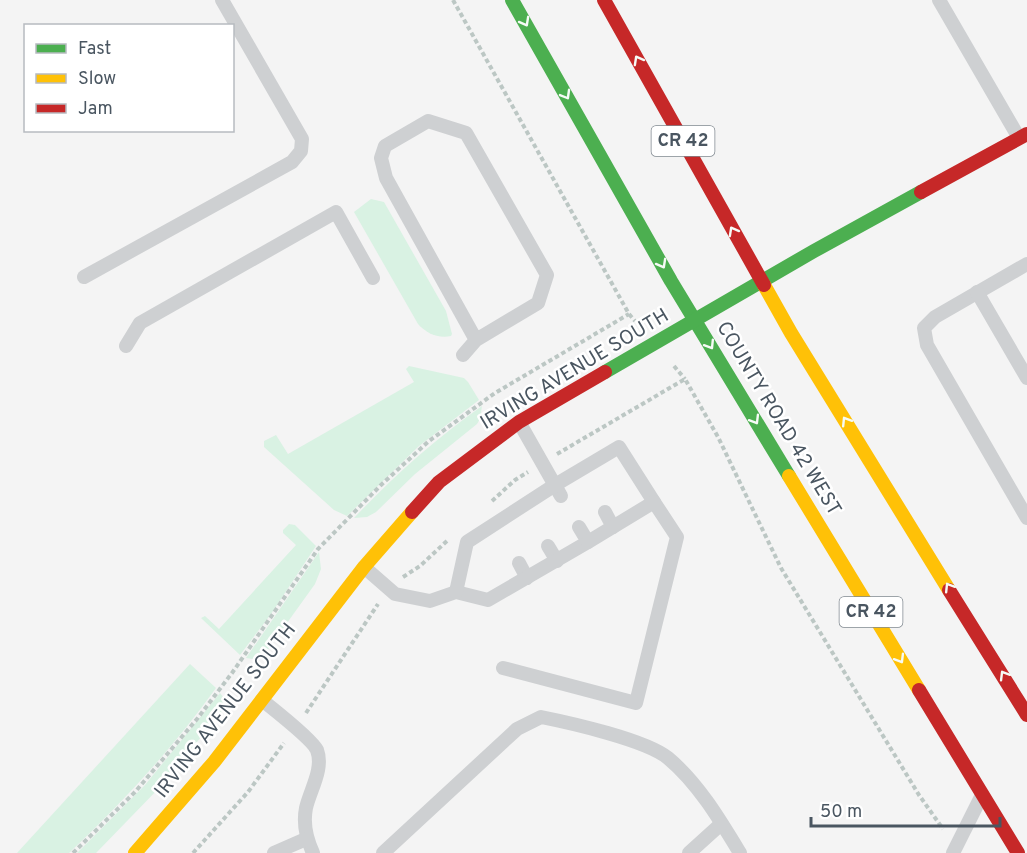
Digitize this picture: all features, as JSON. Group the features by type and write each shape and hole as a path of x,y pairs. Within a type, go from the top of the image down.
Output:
{"main road":[{"name":"COUNTY ROAD 42 WEST","path":"512,0 671,281 1017,853"},
{"name":"CR 42","path":"604,0 791,333 1027,715"},
{"name":"IRVING AVENUE SOUTH","path":"135,853 214,762 363,567 439,483 519,422 762,281 1023,136"}],"lane":[{"path":"84,277 292,162 302,151 302,138 222,0"},
{"path":"939,0 1023,136"},
{"path":"463,355 476,340 538,303 547,275 466,133 428,121 385,146 381,158 386,178 476,340"},
{"path":"126,346 140,323 336,212 373,278"},
{"path":"1027,264 935,316 924,328 927,345 1027,518"},
{"path":"977,292 1027,378"},
{"path":"519,422 558,490"},
{"path":"456,592 467,542 498,528 584,475 619,447 677,537 636,704 503,668"},
{"path":"363,567 395,594 430,601 456,592 489,600 654,502"},
{"path":"605,512 613,527"},
{"path":"579,527 588,542"},
{"path":"548,546 557,561"},
{"path":"519,563 527,578"},
{"path":"262,700 296,728 316,749 318,772 306,810 306,839 313,853"},
{"path":"383,853 517,729 541,717 640,744 666,756 687,776 740,853"},
{"path":"955,850 982,795"},
{"path":"689,853 721,824"},
{"path":"274,853 306,839"}],"path":[{"path":"453,0 480,52 629,314 685,379 718,437 781,568 955,850"},
{"path":"489,503 515,480 685,379"},
{"path":"193,853 248,792 296,728 388,588 420,566 454,534"}],"green space":[{"path":"371,199 384,202 446,311 451,336 441,337 418,324 354,212"},
{"path":"409,366 464,378 479,400 419,446 347,516 334,510 264,447 264,441 276,435 288,454 414,382 406,369"},
{"path":"482,406 477,424 415,474 376,512 367,517 354,518 415,459"},
{"path":"289,524 295,525 316,546 271,614 240,655 201,618 205,616 219,629 296,545 283,533"},
{"path":"319,552 321,569 315,584 264,655 253,659 246,658"},
{"path":"190,664 216,688 147,774 69,853 17,853"},
{"path":"220,693 224,698 224,709 160,787 96,853 77,853 145,785"}],"traffic: fast":[{"path":"512,0 671,281 789,476"},
{"path":"605,372 921,192"}],"traffic: slow":[{"path":"764,285 791,333 949,590"},
{"path":"789,476 919,690"},
{"path":"135,853 214,762 364,567 412,512"}],"traffic: jam":[{"path":"604,0 764,285"},
{"path":"921,192 1027,134"},
{"path":"412,512 439,482 519,422 605,372"},
{"path":"949,590 1027,715"},
{"path":"919,690 1018,853"}]}
